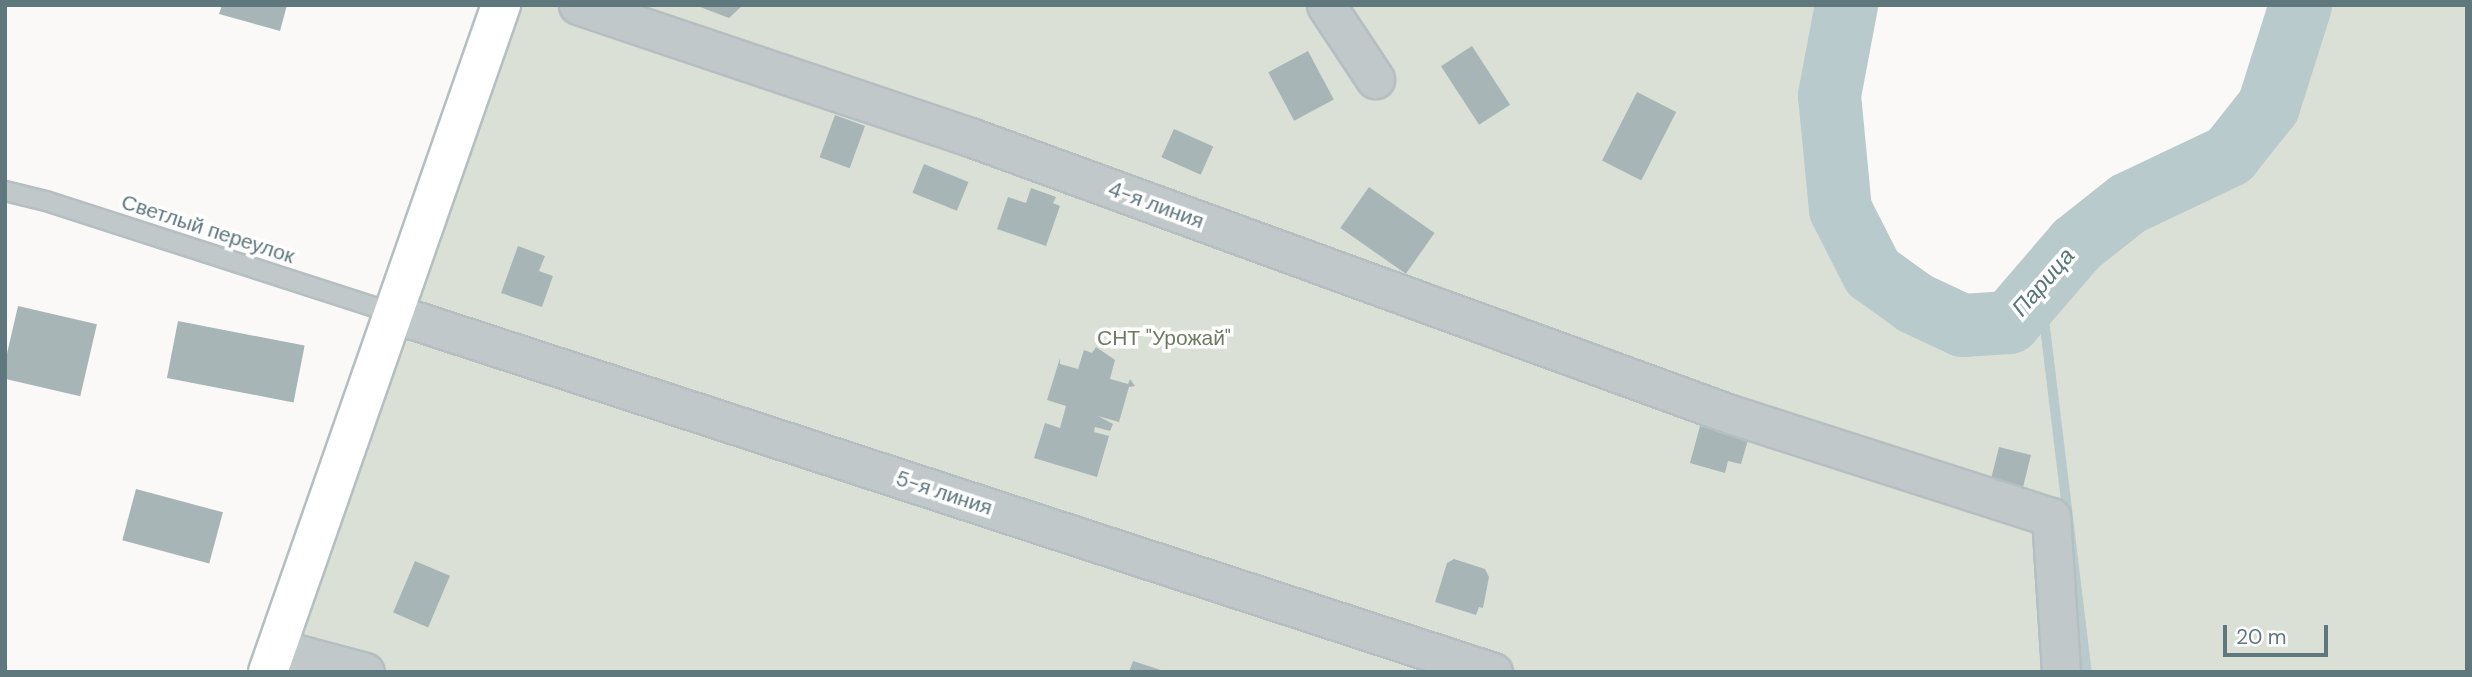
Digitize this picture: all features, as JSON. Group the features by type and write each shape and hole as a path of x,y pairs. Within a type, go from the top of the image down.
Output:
{"street":[{"path":"365,672 272,660 501,5"},
{"name":"4-я линия","path":"579,5 970,136 1730,414 2051,517 2061,672"},
{"path":"1326,5 1375,79"},
{"name":"5-я линия","path":"395,313 1493,672"}],"lane":[{"name":"Светлый переулок","path":"5,191 46,201 395,313"}],"green space":[{"name":"СНТ \"Урожай\"","path":"501,5 1846,5 1829,95 1840,209 1872,272 1915,303 1962,325 2009,322 2076,244 2128,203 2229,155 2268,106 2300,5 2467,5 2467,672 268,672"}],"building":[{"path":"222,5 287,5 280,31 219,14"},
{"path":"695,5 743,5 729,18"},
{"path":"1472,46 1510,105 1479,125 1441,66"},
{"path":"1308,51 1334,100 1294,121 1268,72"},
{"path":"1637,92 1676,112 1641,181 1602,161"},
{"path":"835,115 865,126 850,168 820,157"},
{"path":"1174,129 1213,146 1201,175 1161,157"},
{"path":"924,164 969,182 957,211 912,193"},
{"path":"1369,187 1435,233 1406,274 1340,228"},
{"path":"1031,188 1056,197 1053,203 1060,206 1046,246 997,229 1008,197 1026,203"},
{"path":"518,246 545,256 539,271 553,276 542,307 501,293"},
{"path":"18,306 97,324 80,396 5,379 5,362"},
{"path":"178,321 305,346 294,403 167,378"},
{"path":"1096,347 1115,360 1110,379 1128,384 1130,379 1135,386 1129,387 1119,422 1098,416 1113,424 1110,431 1095,427 1094,432 1109,436 1097,477 1034,458 1045,423 1060,428 1066,406 1047,400 1060,358 1060,364 1078,369 1084,350 1092,353"},
{"path":"1700,426 1748,440 1741,464 1728,461 1725,473 1690,463"},
{"path":"1999,447 2031,455 2023,489 1991,481"},
{"path":"136,489 223,512 209,563 122,540"},
{"path":"1454,559 1485,569 1489,577 1483,608 1479,607 1476,615 1435,602 1447,563"},
{"path":"415,561 450,576 428,627 393,613"},
{"path":"1133,661 1164,671 1164,672 1129,672"}],"waterway":[{"name":"Парица","path":"1846,5 1829,95 1840,209 1872,272 1915,303 1962,325 2009,322 2076,244 2128,203 2229,155 2268,106 2300,5"},
{"path":"2040,286 2087,672"}]}
